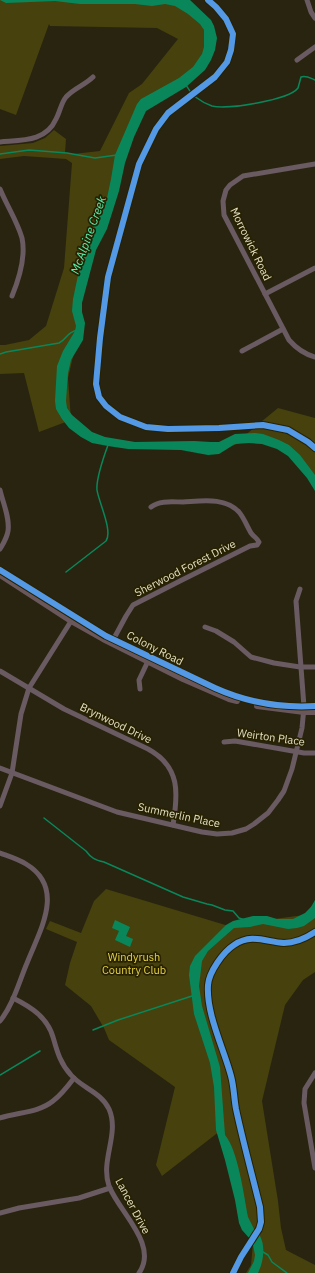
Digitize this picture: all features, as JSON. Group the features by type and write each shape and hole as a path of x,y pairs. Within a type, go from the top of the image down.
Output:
{"main road":[{"name":"Colony Road","path":"0,570 73,618"},
{"name":"Colony Road","path":"0,576 113,641 229,699 269,708 315,712"},
{"name":"Colony Road","path":"304,710 315,706"}],"street":[{"path":"307,0 311,12 315,18"},
{"path":"297,60 315,47"},
{"path":"0,142 35,138 46,133 54,123 68,95 93,77"},
{"name":"Morrowick Road","path":"315,164 243,176 230,185 224,195 223,208 224,215 283,329 298,349 315,357"},
{"path":"0,189 1,196 18,228 23,246 22,262 12,296"},
{"path":"265,294 315,268"},
{"path":"242,351 283,329"},
{"path":"0,490 8,520 8,532 0,549"},
{"name":"Sherwood Forest Drive","path":"113,641 133,605 250,546 257,545 259,542 258,539 251,533 240,513 225,503 208,501 161,502 151,507"},
{"name":"Summerlin Place","path":"0,768 105,808 210,834 237,832 254,824 268,812 284,791 292,768 304,710 296,601 300,589"},
{"path":"0,806 12,773 21,714 29,688 73,618"},
{"path":"205,627 216,631 234,642 251,657 274,663 300,667 315,667"},
{"path":"140,689 139,680 149,659"},
{"name":"Brynwood Drive","path":"0,670 64,709 148,749 158,756 169,768 175,784 177,798 173,825"},
{"name":"Weirton Place","path":"224,742 235,741 284,750 315,753"},
{"path":"0,853 25,863 35,870 45,886 48,902 45,918 13,998 0,1021"},
{"name":"Lancer Drive","path":"13,998 30,1007 40,1015 46,1022 53,1037 59,1058 65,1068 74,1078 102,1098 106,1104 112,1121 112,1131 106,1167 108,1181 116,1200 134,1228 144,1248 145,1257 139,1273"},
{"path":"315,1073 305,1089 304,1103 315,1168"},
{"path":"0,1118 45,1107 59,1096 74,1078"},
{"path":"0,1213 19,1208 79,1198 110,1188"}],"green space":[{"path":"0,0 175,0 198,16 208,39 198,72 135,111 81,290 78,335 68,378 71,420 39,432 24,373 0,374 0,345 29,340 46,326 64,268 72,163 66,159 24,156 0,159 0,146 33,143 45,138 54,130 66,139 65,153 73,154 100,151 129,93 142,84 178,39 157,28 50,26 49,24 16,115 0,109"},
{"path":"278,408 315,418 315,482 290,449 252,438 232,446"},
{"name":"Windyrush Country Club","path":"106,889 232,927 244,923 304,915 315,902 315,972 303,980 285,1005 262,1101 281,1228 286,1250 315,1265 315,1273 246,1273 251,1265 253,1243 220,1131 162,1176 156,1165 175,1087 109,1040 91,1006 65,985 77,942 46,929 50,921 81,933 94,901"}],"shaded area":[{"path":"0,0 190,0 211,20 217,38 215,50 205,70 186,87 146,111 134,137 125,163 119,191 107,229 96,250 82,303 82,312 85,323 83,340 71,360 68,373 67,408 72,415 92,432 105,437 135,442 219,442 235,434 263,434 289,445 300,455 315,475 315,491 307,478 288,456 277,449 262,444 235,444 219,454 208,455 181,450 128,449 92,443 69,428 62,419 56,409 55,401 57,366 63,351 75,331 76,326 72,311 73,299 81,261 88,239 107,198 115,155 137,104 141,99 179,78 193,67 202,54 204,47 204,30 200,24 188,14 175,6 165,4 152,6 135,4 80,4 55,1 6,3"},
{"path":"315,900 315,918 304,926 288,929 263,924 234,928 208,951 202,961 199,986 202,1006 220,1067 225,1135 234,1151 248,1217 254,1229 260,1235 263,1245 262,1260 258,1273 248,1273 254,1261 255,1255 250,1239 242,1230 239,1223 235,1200 216,1130 214,1087 210,1063 194,1014 189,975 190,966 195,956 226,925 233,921 253,916 293,919 305,913"},
{"path":"115,920 130,927 126,936 133,939 130,947 115,940 119,931 112,928"}],"waterway":[{"path":"186,85 188,89 200,100 212,106 230,107 257,103 283,96 298,88 301,77 303,76 315,80"},
{"path":"0,154 29,150 67,153 95,158 117,155"},
{"path":"0,354 59,343 69,334 77,330"},
{"path":"66,572 106,541 108,536 107,524 97,490 102,461 108,445"},
{"path":"44,818 92,857 183,897 233,911 239,918 245,920"},
{"path":"93,1030 118,1020 192,996"},
{"path":"0,1075 40,1051"},
{"path":"263,1252 268,1255 272,1262 287,1273"}],"cycle path":[{"path":"208,0 226,19 233,34 231,50 227,62 215,77 168,113 156,129 139,164 108,277 96,384 99,397 106,406 120,417 146,427 168,429 263,425 288,430 315,448"},
{"path":"0,570 106,636 215,688 239,697 264,703 289,706 315,706"},
{"path":"233,1273 241,1257 259,1229 261,1222 260,1207 236,1109 231,1076 210,1008 208,996 209,980 221,957 230,948 241,941 247,939 259,939 288,943 301,940 315,932"}],"water label":[{"name":"McAlpine Creek","path":"88,235"}]}
